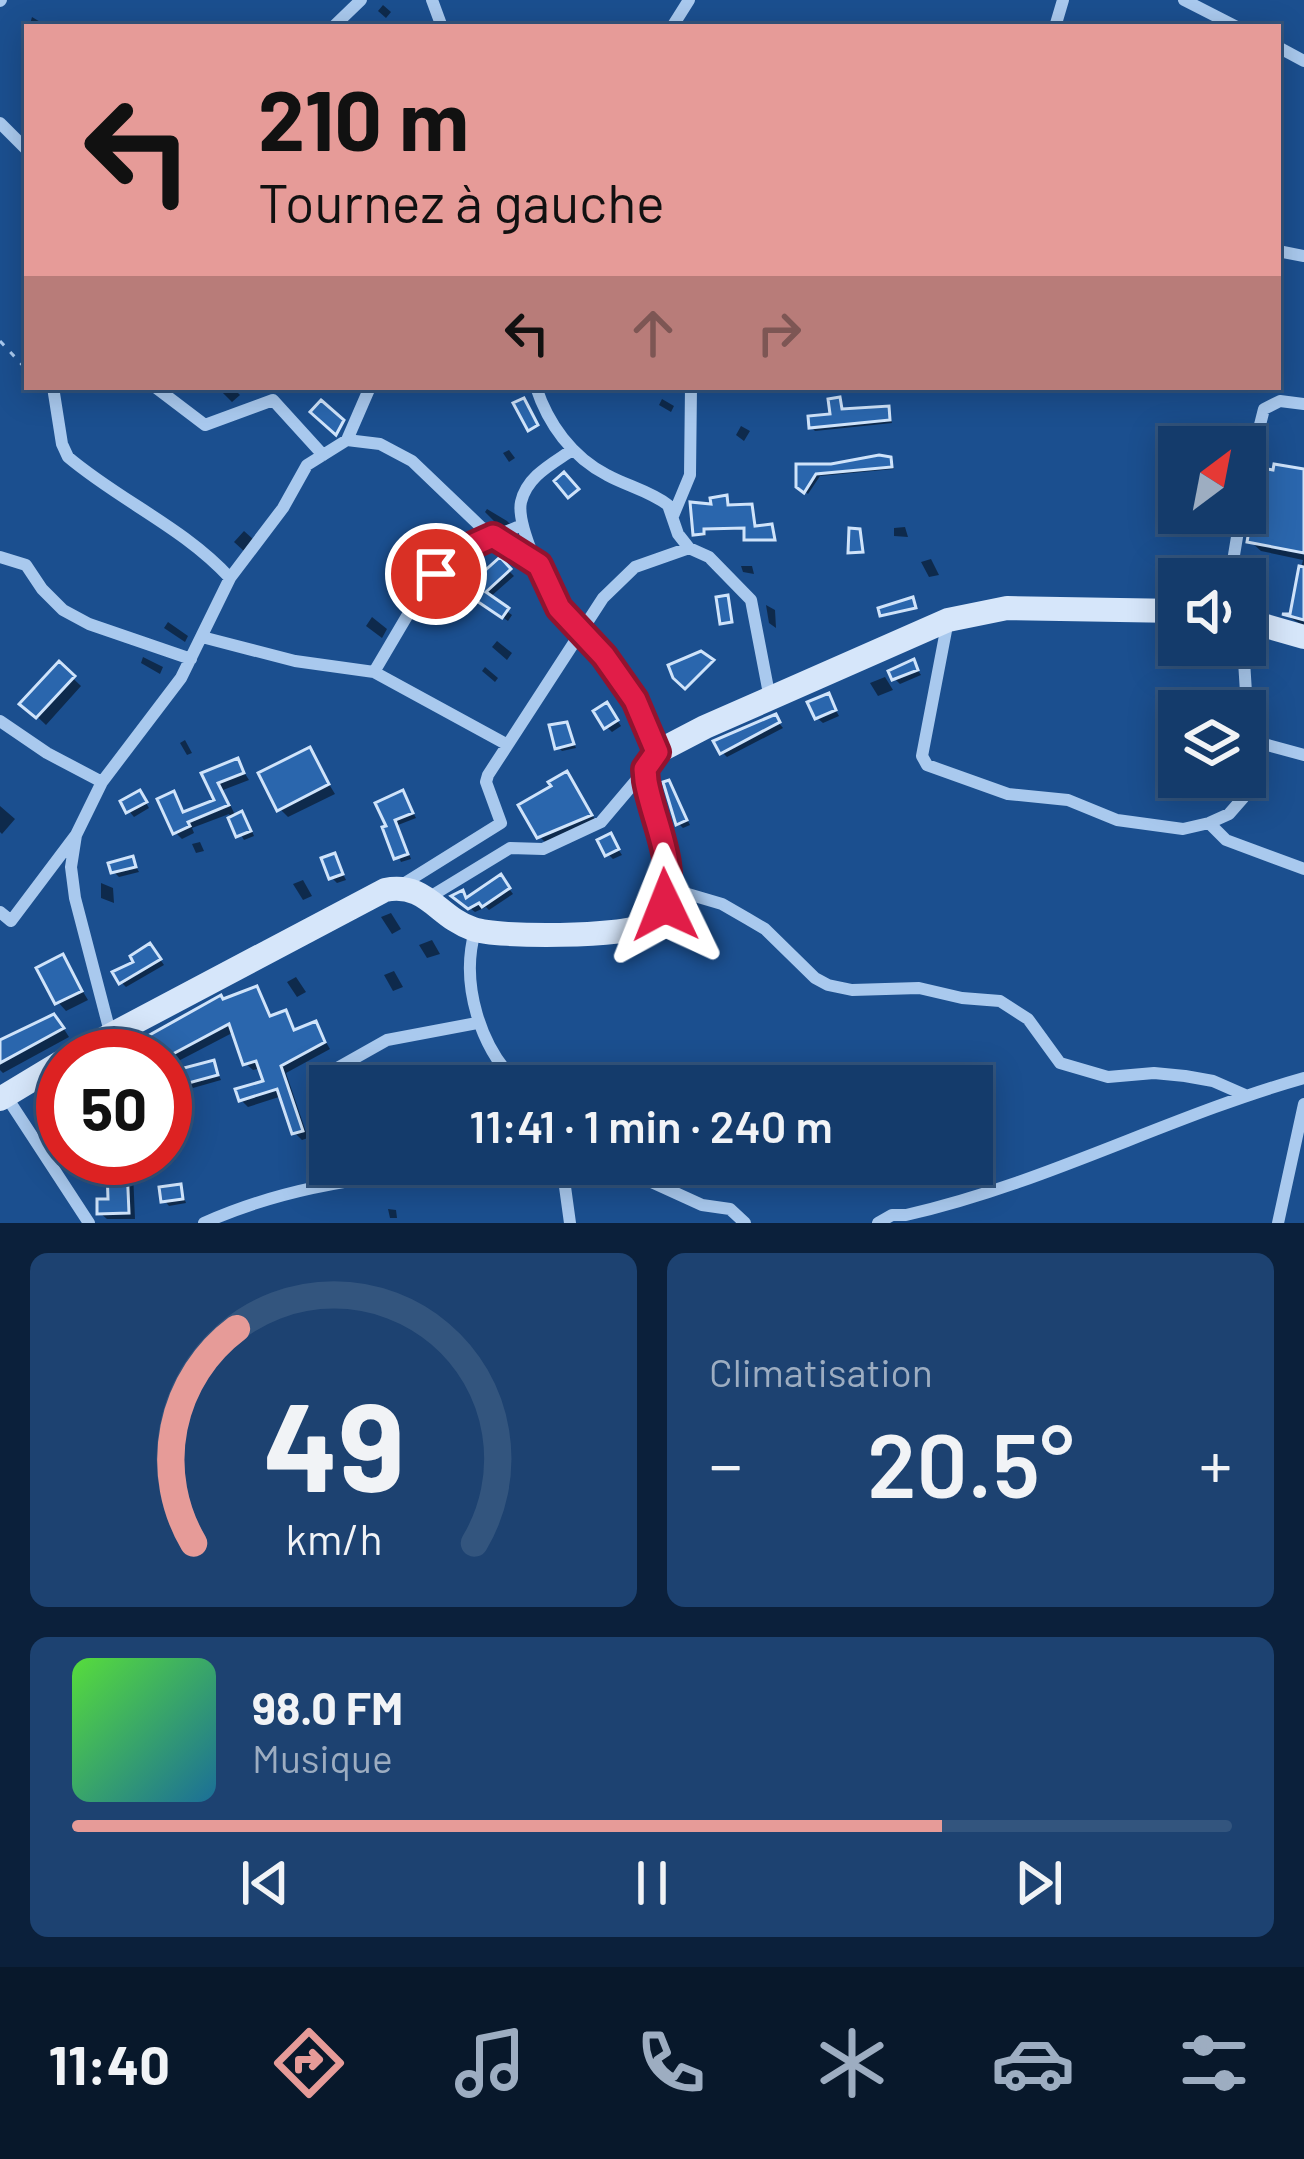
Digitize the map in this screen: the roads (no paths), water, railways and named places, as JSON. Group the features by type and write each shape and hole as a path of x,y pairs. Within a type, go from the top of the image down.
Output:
{"main road":[{"path":"116,1029 399,887 413,889 475,931 590,933 643,927 657,918 670,889 651,761 770,699 942,622 1007,608 1158,611"},
{"path":"1266,626 1304,638"},
{"path":"3,1098 36,1078"}],"street":[{"path":"337,24 361,0"},
{"path":"1184,0 1231,24"},
{"path":"1291,54 1304,44"},
{"path":"0,124 24,147"},
{"path":"53,390 68,457 166,522 230,578"},
{"path":"159,390 205,425 273,400 323,455"},
{"path":"0,912 11,921 76,835 102,782 161,708 230,578 284,508 307,465 347,440 369,390"},
{"path":"537,390 572,450 604,474 661,500 689,548 709,557 751,600 770,699"},
{"path":"673,516 690,475 691,390"},
{"path":"1260,426 1264,409 1280,401 1304,404"},
{"path":"347,440 380,444 412,461 493,536 539,565"},
{"path":"427,899 510,848 543,849 601,822 651,761 635,700 604,656 559,608 522,525 520,503 526,488 572,450"},
{"path":"374,672 420,594 453,554 522,525"},
{"path":"399,887 497,826 501,818 486,782 579,630 634,567 689,548"},
{"path":"0,557 26,565 52,600 89,624 190,658"},
{"path":"942,622 922,757 927,765 1008,794 1068,800 1117,820 1183,829 1229,814 1243,798"},
{"path":"202,637 295,661 374,672 506,744"},
{"path":"0,721 102,782"},
{"path":"1266,745 1304,755"},
{"path":"1209,823 1226,839 1304,869"},
{"path":"497,826 510,848"},
{"path":"76,835 71,868 74,898 109,1029"},
{"path":"670,889 722,904 765,929 814,978 828,985 852,990 919,988 1000,1001 1028,1019 1060,1063 1108,1077 1185,1076 1213,1081 1245,1095"},
{"path":"475,931 470,959 477,1023 501,1065"},
{"path":"344,1065 387,1040 477,1023"},
{"path":"878,1223 892,1215 996,1193 1245,1095 1304,1078"},
{"path":"3,1098 89,1223"},
{"path":"1278,1223 1304,1104"},
{"path":"204,1223 323,1185"},
{"path":"565,1185 570,1223"},
{"path":"658,1185 702,1205 730,1209 745,1223"}]}
